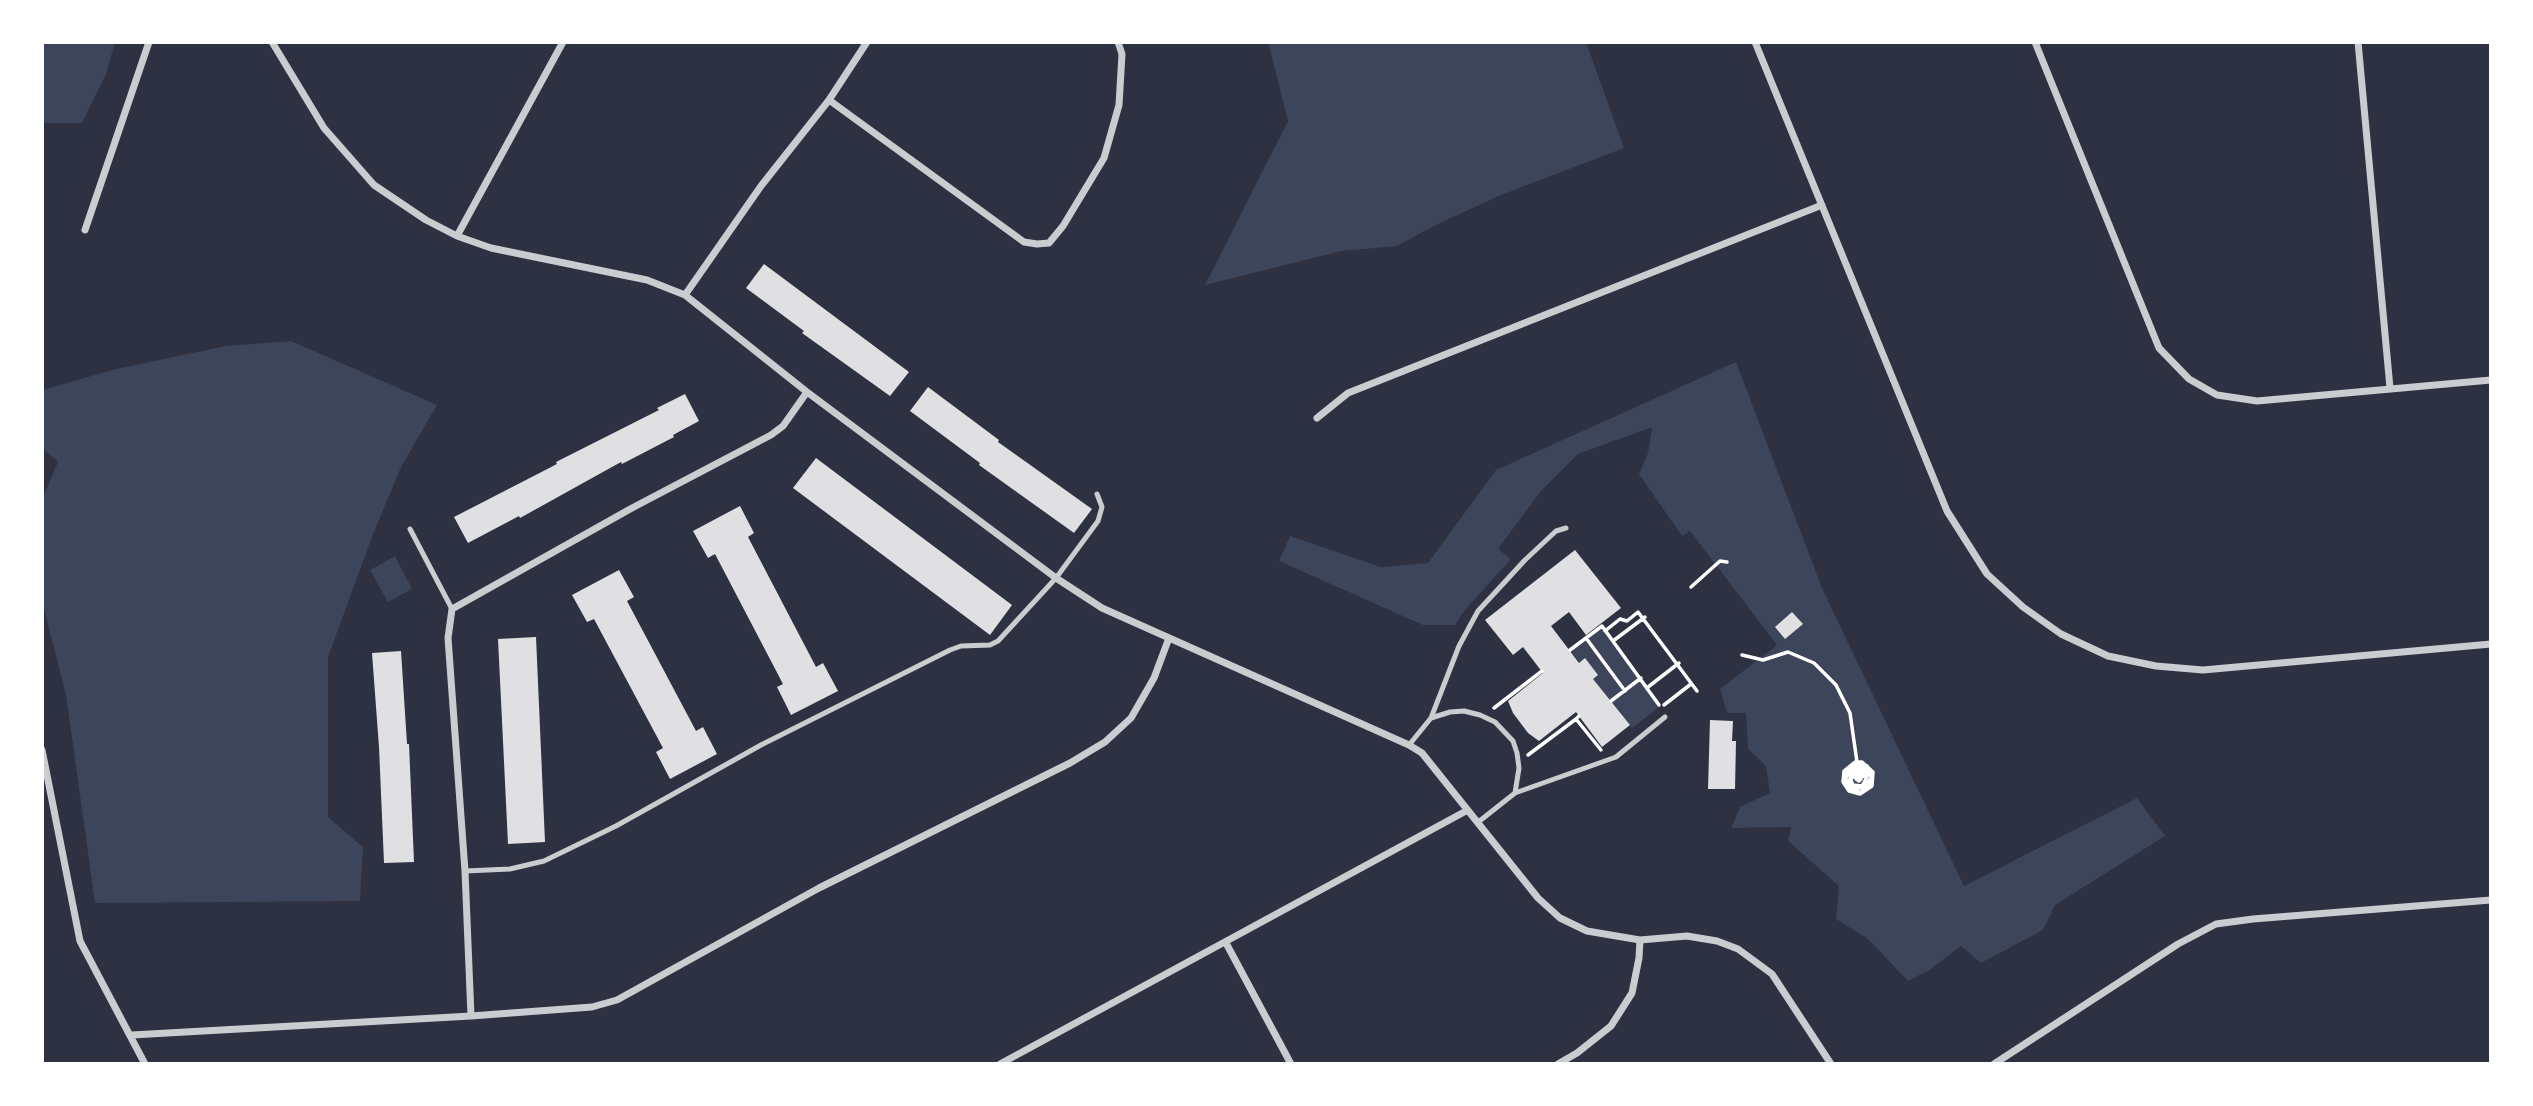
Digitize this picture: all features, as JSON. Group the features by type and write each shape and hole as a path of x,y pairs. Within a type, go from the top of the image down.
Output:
{"street":[{"path":"85,230 149,42"},
{"path":"272,42 324,128 374,185 426,220 457,236 491,248 648,280 685,295 807,392 1056,578 1102,608 1422,753 1538,898 1560,918 1587,931 1640,940 1687,936 1717,941 1738,949 1772,974 1832,1064"},
{"path":"457,236 563,42"},
{"path":"685,295 761,186 829,100 867,42"},
{"path":"829,100 1024,242 1049,243 1063,226 1104,158 1119,106 1122,54 1118,42"},
{"path":"1755,42 1947,511 1987,574 2023,607 2061,634 2108,656 2156,666 2203,670 2491,644"},
{"path":"2035,42 2159,348 2189,379 2217,395 2257,401 2491,380"},
{"path":"2358,42 2390,388"},
{"path":"1317,418 1348,393 1822,205"},
{"path":"471,1016 448,638 452,608 771,435 783,426 807,392"},
{"path":"132,1035 471,1016 592,1007 617,1000 819,888 1070,763 1105,742 1131,718 1154,678 1169,638"},
{"path":"42,750 80,941 145,1064"},
{"path":"1000,1064 1466,811"},
{"path":"1994,1064 2178,944 2216,924 2491,900"},
{"path":"1558,1064 1602,1033 1618,1015 1632,993 1640,940"},
{"path":"1226,943 1291,1064"}],"lane":[{"path":"464,871 510,869 544,861 616,826 761,744 950,650 961,646 990,645 998,641 1056,578 1098,521 1102,507 1097,494"},
{"path":"410,528 452,608"},
{"path":"1409,745 1431,718 1459,646 1478,611 1525,560 1556,531 1566,528"},
{"path":"1431,718 1464,711 1485,716 1495,722 1513,741 1519,763 1515,793"},
{"path":"1477,823 1515,793 1616,757 1665,718"}],"path":[{"path":"1690,587 1720,561 1727,562"},
{"path":"1605,631 1620,619 1627,621 1639,612 1697,691"},
{"path":"1614,641 1644,617"},
{"path":"1570,650 1602,626 1660,703 1658,707 1663,706 1691,683"},
{"path":"1586,638 1625,691"},
{"path":"1742,655 1763,660 1788,652 1814,663 1836,685 1850,713 1858,769 1865,772 1867,777 1862,786 1853,785 1850,777 1854,769 1846,777 1853,765 1846,771 1846,784 1852,790 1859,792 1852,788 1847,780 1853,787 1860,788 1871,778 1867,788 1861,792 1869,788 1873,779 1870,770 1861,764 1870,773 1869,776 1865,769 1860,768 1859,762 1867,764 1873,772 1874,782 1872,786 1864,793 1854,793 1845,787 1843,782 1844,771 1855,762 1856,772 1852,778 1856,774 1856,779 1859,780"},
{"path":"1648,687 1678,663"},
{"path":"1485,716 1542,671"},
{"path":"1611,701 1641,678"},
{"path":"1519,763 1577,718 1601,750"}],"shaded area":[{"path":"42,42 115,42 106,74 82,123 42,123"},
{"path":"1268,42 1586,42 1624,148 1501,195 1397,246 1342,251 1205,285 1288,121"},
{"path":"291,341 437,405 401,467 328,657 328,817 363,847 360,901 95,903 66,695 42,601 42,499 58,462 42,448 42,390 116,369 226,346"},
{"path":"1736,362 1822,588 1964,886 2137,798 2165,836 2055,905 2043,930 1981,963 1961,946 1931,969 1908,981 1868,939 1836,919 1839,886 1788,841 1791,827 1731,828 1740,807 1770,793 1766,766 1748,749 1746,713 1727,713 1720,689 1777,645 1690,531 1682,536 1639,474 1648,453 1652,427 1578,454 1541,491 1498,549 1511,559 1455,625 1423,625 1279,561 1290,536 1381,567 1428,563 1496,470"},
{"path":"395,556 412,589 388,602 370,570"},
{"path":"1602,626 1660,703 1657,709 1632,728 1570,650"}],"building":[{"path":"764,264 909,372 890,396 802,333 804,331 746,288"},
{"path":"928,387 999,440 998,442 1092,509 1074,533 979,465 980,463 910,411"},
{"path":"685,394 699,421 673,435 674,437 468,543 454,517"},
{"path":"816,458 1012,605 990,635 793,488"},
{"path":"740,506 754,533 748,537 816,667 823,663 838,691 791,715 777,687 783,684 715,554 708,558 693,531"},
{"path":"1575,550 1621,608 1586,635 1569,612 1551,626 1579,663 1585,658 1598,675 1593,679 1630,725 1602,747 1576,712 1539,741 1528,733 1513,713 1508,701 1543,673 1523,647 1513,655 1485,620"},
{"path":"619,570 634,597 627,601 696,731 703,727 717,754 670,779 656,752 663,748 594,619 587,622 572,595"},
{"path":"1792,612 1803,624 1785,639 1775,627"},
{"path":"536,637 545,842 508,844 498,639"},
{"path":"401,651 409,744 414,862 384,863 372,653"},
{"path":"1710,720 1733,721 1732,741 1736,741 1735,789 1708,789"}]}
